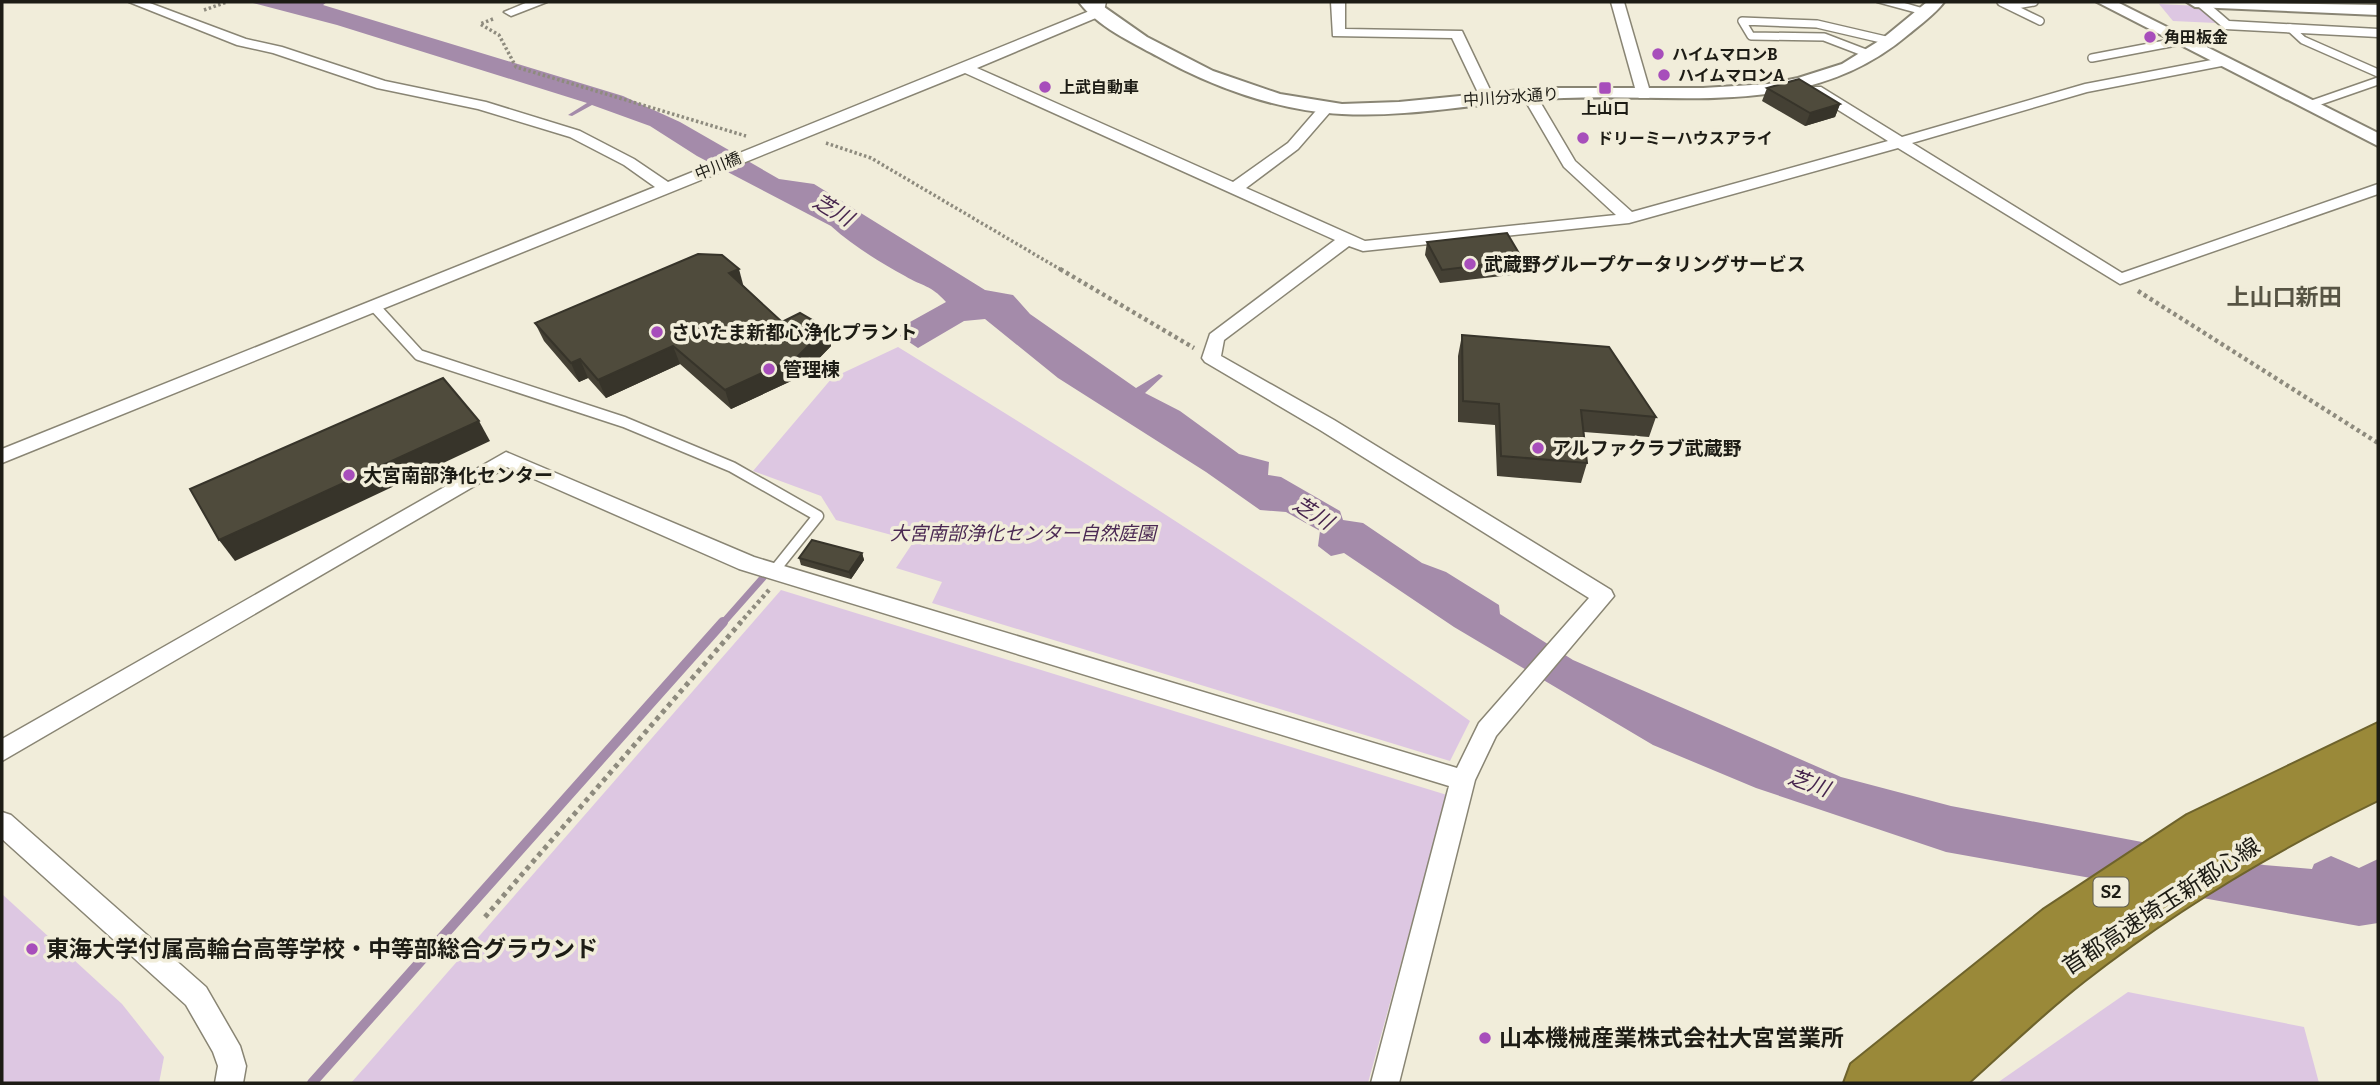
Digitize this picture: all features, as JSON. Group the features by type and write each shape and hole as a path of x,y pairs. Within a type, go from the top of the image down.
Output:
{"highway":[{"name":"首都高速埼玉新都心線","path":"1870,1083 2060,926 2203,829 2378,741"},
{"name":"首都高速埼玉新都心線","path":"1928,1083 2086,950 2207,872 2323,804 2378,779"}],"street":[{"path":"136,2 242,42 276,50 382,85 481,105 575,134 670,185"},
{"path":"511,12 540,2"},
{"path":"1338,2 1338,33 1457,34 1487,98"},
{"path":"1617,2 1643,95"},
{"path":"1884,2 1931,6"},
{"path":"2105,2 2378,140"},
{"path":"2194,2 2319,5 2378,10"},
{"path":"2200,2 2225,25 2378,33"},
{"name":"中川橋","path":"2,456 965,68 1095,5"},
{"name":"中川分水通り","path":"1095,5 1138,39 1182,62 1286,101 1326,108 1366,108 1570,92 1729,94 1805,83 1835,73 1871,55 1931,6"},
{"path":"965,68 1363,246 1629,218 1720,195 2085,88 2222,62"},
{"path":"1805,83 2120,279 2378,189"},
{"path":"1528,94 1569,164 1629,218"},
{"path":"1234,188 1293,146 1326,108"},
{"path":"1347,239 1216,338 1211,358 1327,425 1603,596 1487,730 1463,780 1385,1083"},
{"path":"2,751 506,459 747,562 1463,780"},
{"path":"2,823 196,996 226,1046 232,1066 229,1083"}],"lane":[{"path":"2001,2 2040,21"},
{"path":"2011,6 2034,2"},
{"path":"1871,55 1824,37 1751,36 1742,21 1795,19 1834,24 1890,41"},
{"path":"2290,28 2303,40 2378,73"},
{"path":"2092,58 2180,41"},
{"path":"2309,105 2378,81"},
{"path":"375,307 419,355 624,422 732,467 818,516 779,572"}],"path":[{"path":"198,12 227,2"},
{"path":"511,12 480,24 499,35 516,67 766,147"},
{"path":"799,134 871,158 1211,358"},
{"path":"2120,279 2378,443"},
{"path":"485,917 779,572"}],"green space":[{"path":"2159,4 2199,6 2216,23 2173,21"},
{"name":"大宮南部浄化センター自然庭園","path":"898,347 1187,529 1330,623 1470,721 1450,761 932,603 942,582 896,568 914,541 836,520 821,496 753,471 832,378"},
{"path":"781,590 1447,795 1368,1083 351,1083"},
{"name":"東海大学付属高輪台高等学校・中等部総合グラウンド","path":"2,894 122,1004 164,1057 159,1083 2,1083"},
{"path":"2128,992 2304,1027 2319,1083 1997,1083"}],"water":[{"name":"芝川","path":"249,2 327,2 323,5 623,96 680,122 779,179 814,184 985,290 1013,295 1030,314 1136,388 1159,374 1163,376 1145,393 1180,411 1239,454 1269,462 1268,475 1281,477 1340,511 1343,520 1363,523 1422,563 1446,572 1499,605 1500,614 1573,660 1841,777 1951,806 2264,865 2312,869 2314,864 2331,856 2359,868 2378,859 2378,923 2359,926 1946,852 1756,788 1653,745 1454,627 1344,553 1331,556 1318,546 1320,531 1286,512 1260,510 1206,472 1058,378 985,319 964,321 918,348 900,336 910,322 946,302 935,292 876,259 831,226 697,156 650,126 592,105 572,116 568,115 587,103 337,25"}],"building":[{"path":"1799,79 1840,104 1810,113 1767,88"},
{"path":"1507,233 1523,260 1442,270 1427,242"},
{"path":"698,254 722,255 739,269 729,273 782,322 800,313 826,328 797,357 725,390 673,346 598,380 580,359 571,363 535,323"},
{"path":"1462,335 1609,347 1656,417 1581,410 1587,463 1501,456 1499,404 1463,401"},
{"path":"443,378 479,421 219,540 190,489"},
{"path":"812,540 862,553 849,572 799,558"}],"waterway":[{"path":"722,624 768,572"},
{"path":"312,1083 723,622"}],"place":[{"name":"角田板金","path":"2150,37"},
{"name":"ハイムマロンB","path":"1658,54"},
{"name":"ハイムマロンA","path":"1664,75"},
{"name":"上武自動車","path":"1045,87"},
{"name":"上山口","path":"1605,88"},
{"name":"ドリーミーハウスアライ","path":"1583,138"},
{"name":"武蔵野グループケータリングサービス","path":"1470,264"},
{"name":"さいたま新都心浄化プラント","path":"657,332"},
{"name":"管理棟","path":"769,369"},
{"name":"アルファクラブ武蔵野","path":"1538,448"},
{"name":"大宮南部浄化センター","path":"349,475"},
{"name":"東海大学付属高輪台高等学校・中等部総合グラウンド","path":"32,949"},
{"name":"山本機械産業株式会社大宮営業所","path":"1485,1038"}],"district":[{"name":"上山口新田","path":"2284,297"}]}
